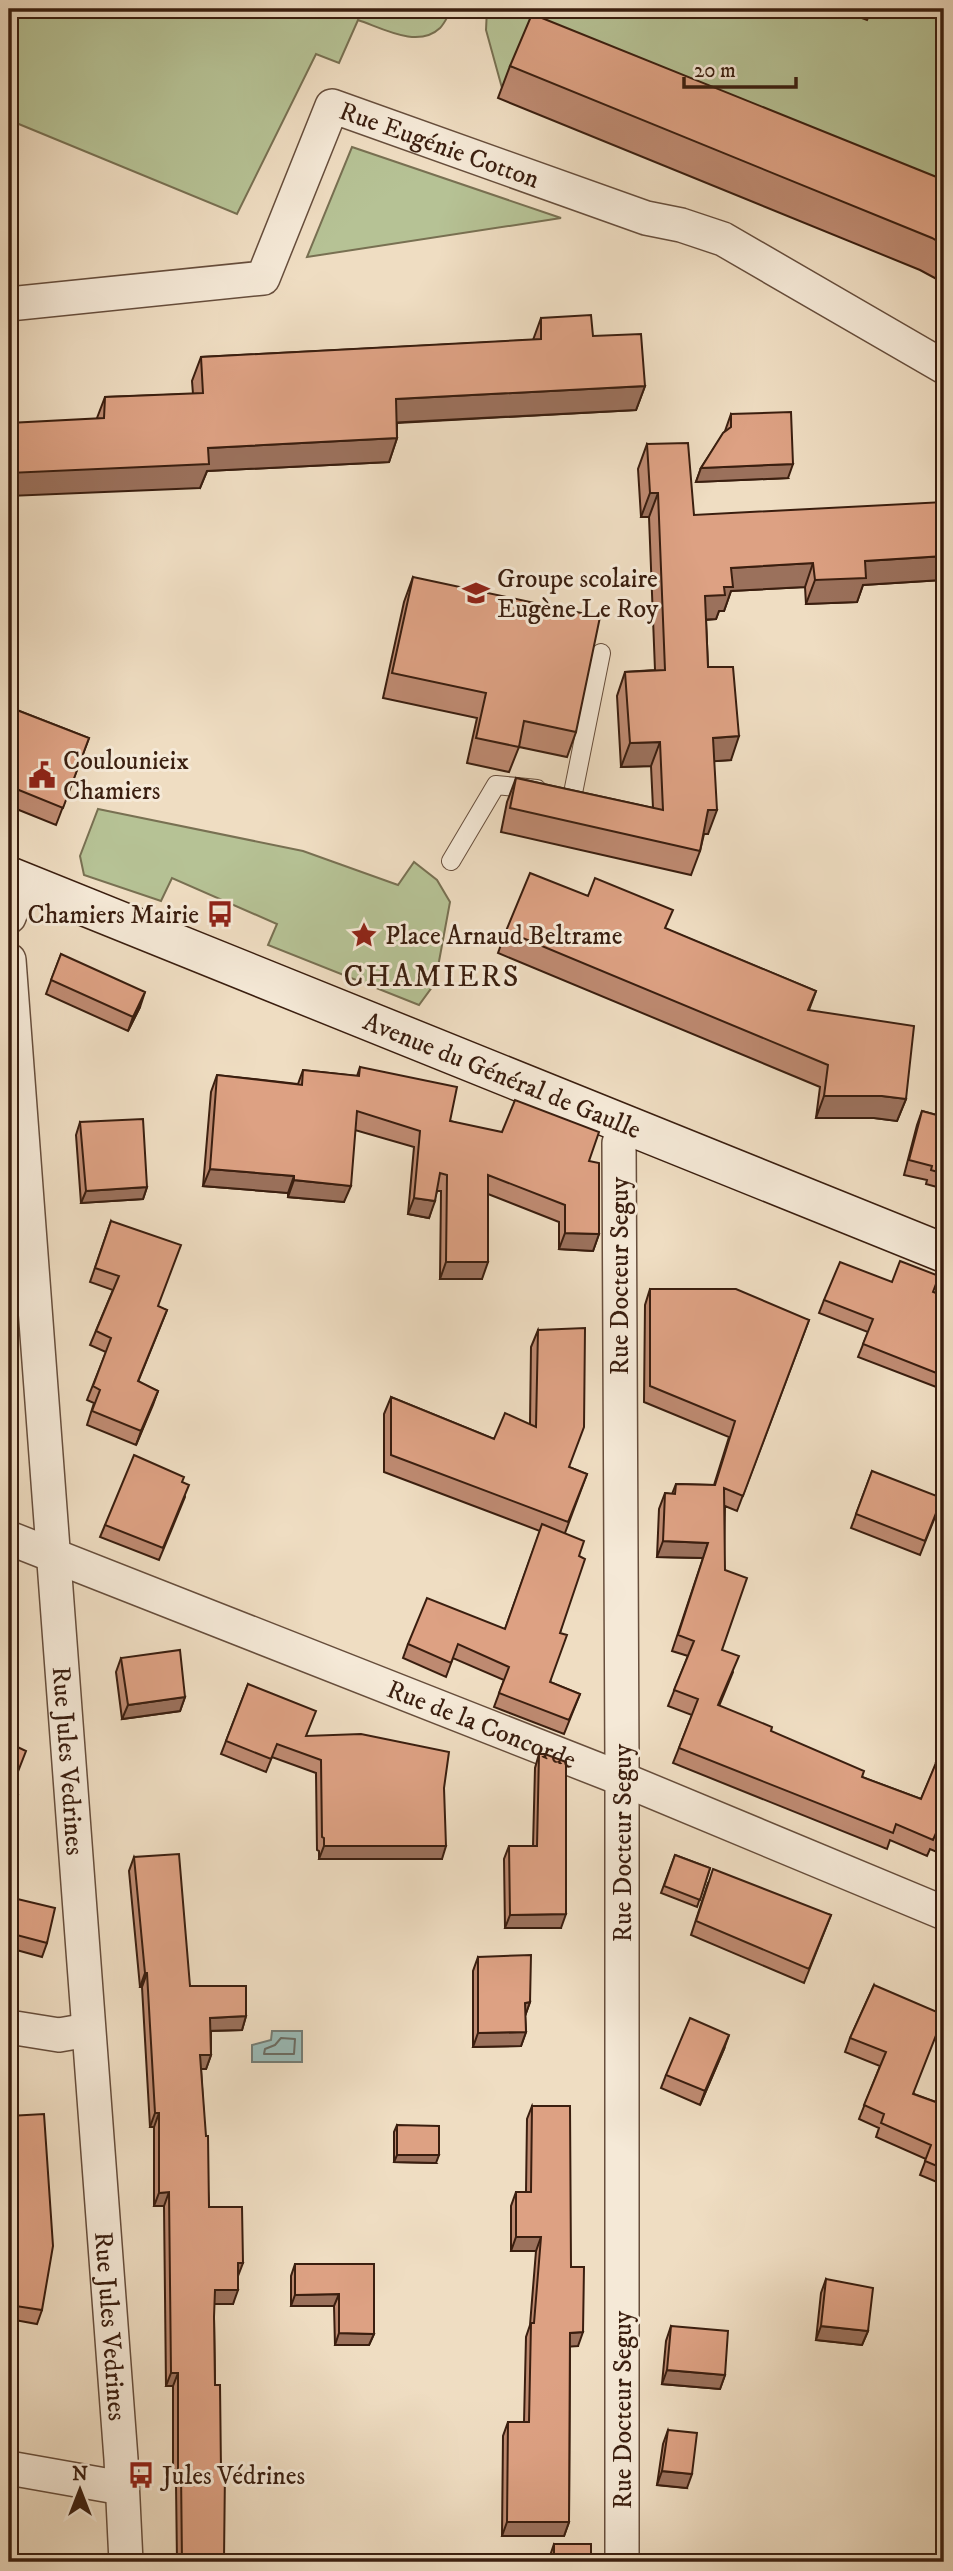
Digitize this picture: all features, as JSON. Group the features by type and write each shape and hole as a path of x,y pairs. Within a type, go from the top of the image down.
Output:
{"main road":[{"name":"Avenue du Général de Gaulle","path":"12,889 625,1124 944,1253"}],"street":[{"name":"Rue Eugénie Cotton","path":"9,304 263,278 332,106 646,218 681,225 723,239 944,367"},
{"name":"Rue Jules Vedrines","path":"9,960 55,1555 126,2562"},
{"name":"Rue Docteur Seguy","path":"622,2562 622,1779 618,1143 625,1124"},
{"name":"Rue de la Concorde","path":"9,1538 622,1779 944,1913"},
{"path":"9,2027 58,2035 88,2030"},
{"path":"9,2468 122,2488"}],"lane":[{"path":"451,861 496,785 579,794 601,653"}],"green space":[{"path":"9,9 452,9 440,28 421,37 400,35 358,20 339,63 316,54 237,214 9,120"},
{"path":"487,9 944,9 944,217 502,88 486,30"},
{"path":"352,147 561,218 307,257"},
{"path":"98,809 303,851 398,885 414,862 437,880 450,902 435,983 419,1005 268,945 277,924 172,878 161,901 84,875 80,856"}],"water":[{"path":"272,2031 302,2031 302,2062 252,2062 252,2045 271,2040"}],"building":[{"path":"532,14 944,180 944,245 510,66"},
{"path":"591,315 593,336 641,334 645,386 396,399 397,438 208,448 209,464 9,473 9,423 104,418 105,397 203,393 201,357 541,339 541,318"},
{"path":"791,412 793,464 701,468 723,433 731,427 731,414"},
{"path":"688,443 694,515 944,502 944,556 865,561 866,578 815,580 813,563 731,568 733,587 724,587 725,595 705,596 708,667 733,667 739,736 713,738 717,810 708,810 700,851 510,808 516,778 663,810 660,742 630,743 625,672 665,670 658,493 650,493 647,444"},
{"path":"413,577 600,617 576,732 524,721 519,747 476,738 486,693 392,673"},
{"name":"Coulounieix Chamiers","path":"9,707 89,738 63,808 9,786"},
{"path":"530,873 588,896 595,878 673,910 665,928 816,991 808,1010 914,1026 906,1099 882,1096 824,1096 828,1065 506,931"},
{"path":"61,954 145,992 133,1017 51,980"},
{"path":"360,1067 457,1087 450,1121 502,1132 515,1100 599,1132 589,1161 599,1163 599,1234 565,1233 565,1205 488,1175 488,1262 446,1262 447,1175 440,1173 435,1201 414,1198 420,1131 357,1111 351,1186 294,1180 294,1176 210,1169 217,1075 302,1085 303,1070 359,1076"},
{"path":"922,1111 944,1117 944,1174 931,1170 932,1166 909,1160"},
{"path":"143,1119 147,1187 86,1191 80,1122"},
{"path":"111,1221 181,1245 158,1306 167,1310 138,1381 158,1391 141,1431 92,1411 100,1390 93,1386 111,1338 96,1331 119,1276 95,1268"},
{"path":"900,1261 939,1276 933,1292 944,1296 944,1376 863,1344 873,1319 824,1300 840,1262 892,1282"},
{"path":"650,1289 736,1289 809,1320 743,1496 724,1488 725,1570 747,1578 722,1650 739,1656 718,1705 772,1727 771,1731 864,1771 862,1777 921,1799 944,1738 944,1837 936,1833 933,1840 896,1824 893,1833 679,1748 698,1699 674,1690 694,1641 678,1635 708,1543 663,1541 665,1493 675,1494 676,1484 715,1485 735,1421 650,1386"},
{"path":"585,1328 584,1427 569,1467 587,1474 568,1522 391,1455 391,1397 494,1439 505,1413 536,1427 538,1330"},
{"path":"134,1455 184,1477 182,1482 189,1485 163,1548 105,1525"},
{"path":"872,1471 942,1498 925,1541 856,1514"},
{"path":"542,1524 584,1541 579,1556 585,1559 560,1633 567,1635 550,1682 580,1694 569,1720 499,1693 509,1667 458,1644 451,1663 408,1644 427,1598 505,1629"},
{"path":"180,1650 185,1697 128,1705 121,1658"},
{"path":"248,1684 316,1711 306,1736 361,1734 449,1752 444,1788 446,1846 324,1846 321,1760 277,1744 271,1759 226,1741"},
{"path":"9,1743 26,1751 10,1792 18,1795 9,1818"},
{"path":"539,1754 566,1762 566,1914 510,1915 509,1846 537,1846"},
{"path":"179,1854 190,1986 246,1986 246,2016 210,2018 211,2055 200,2055 208,2136 209,2207 242,2207 243,2263 238,2263 238,2290 215,2290 214,2317 215,2385 220,2385 221,2471 225,2471 224,2559 236,2559 236,2562 182,2562 178,2373 171,2373 169,2192 159,2193 159,2113 155,2113 147,1973 134,1857"},
{"path":"675,1855 710,1868 700,1900 664,1886"},
{"path":"713,1869 831,1915 809,1969 696,1921"},
{"path":"9,1897 55,1908 47,1943 9,1933"},
{"path":"531,1955 530,2002 525,2003 526,2032 478,2033 478,1957"},
{"path":"874,1985 944,2015 913,2094 944,2105 944,2169 925,2161 931,2145 881,2123 884,2114 864,2105 886,2052 850,2038"},
{"path":"690,2018 729,2035 705,2091 666,2075"},
{"path":"532,2106 570,2106 571,2267 584,2267 583,2332 570,2333 569,2522 507,2522 508,2422 529,2422 531,2323 534,2323 541,2237 516,2237 516,2192 531,2192"},
{"path":"44,2114 53,2246 42,2310 9,2305 9,2116"},
{"path":"397,2125 439,2126 439,2155 397,2155"},
{"path":"295,2264 374,2264 374,2334 339,2333 339,2294 295,2295"},
{"path":"826,2279 873,2288 868,2331 821,2326"},
{"path":"671,2326 728,2331 725,2375 667,2370"},
{"path":"668,2430 697,2433 692,2474 662,2471"},
{"path":"554,2544 591,2544 591,2562 554,2562"}],"place":[{"name":"Groupe scolaire Eugène Le Roy","path":"476,593"},
{"name":"Coulounieix Chamiers","path":"42,775"},
{"name":"Chamiers Mairie","path":"220,914"},
{"name":"Place Arnaud Beltrame","path":"364,935"},
{"name":"Jules Védrines","path":"141,2475"}],"district":[{"name":"CHAMIERS","path":"432,976"}]}
